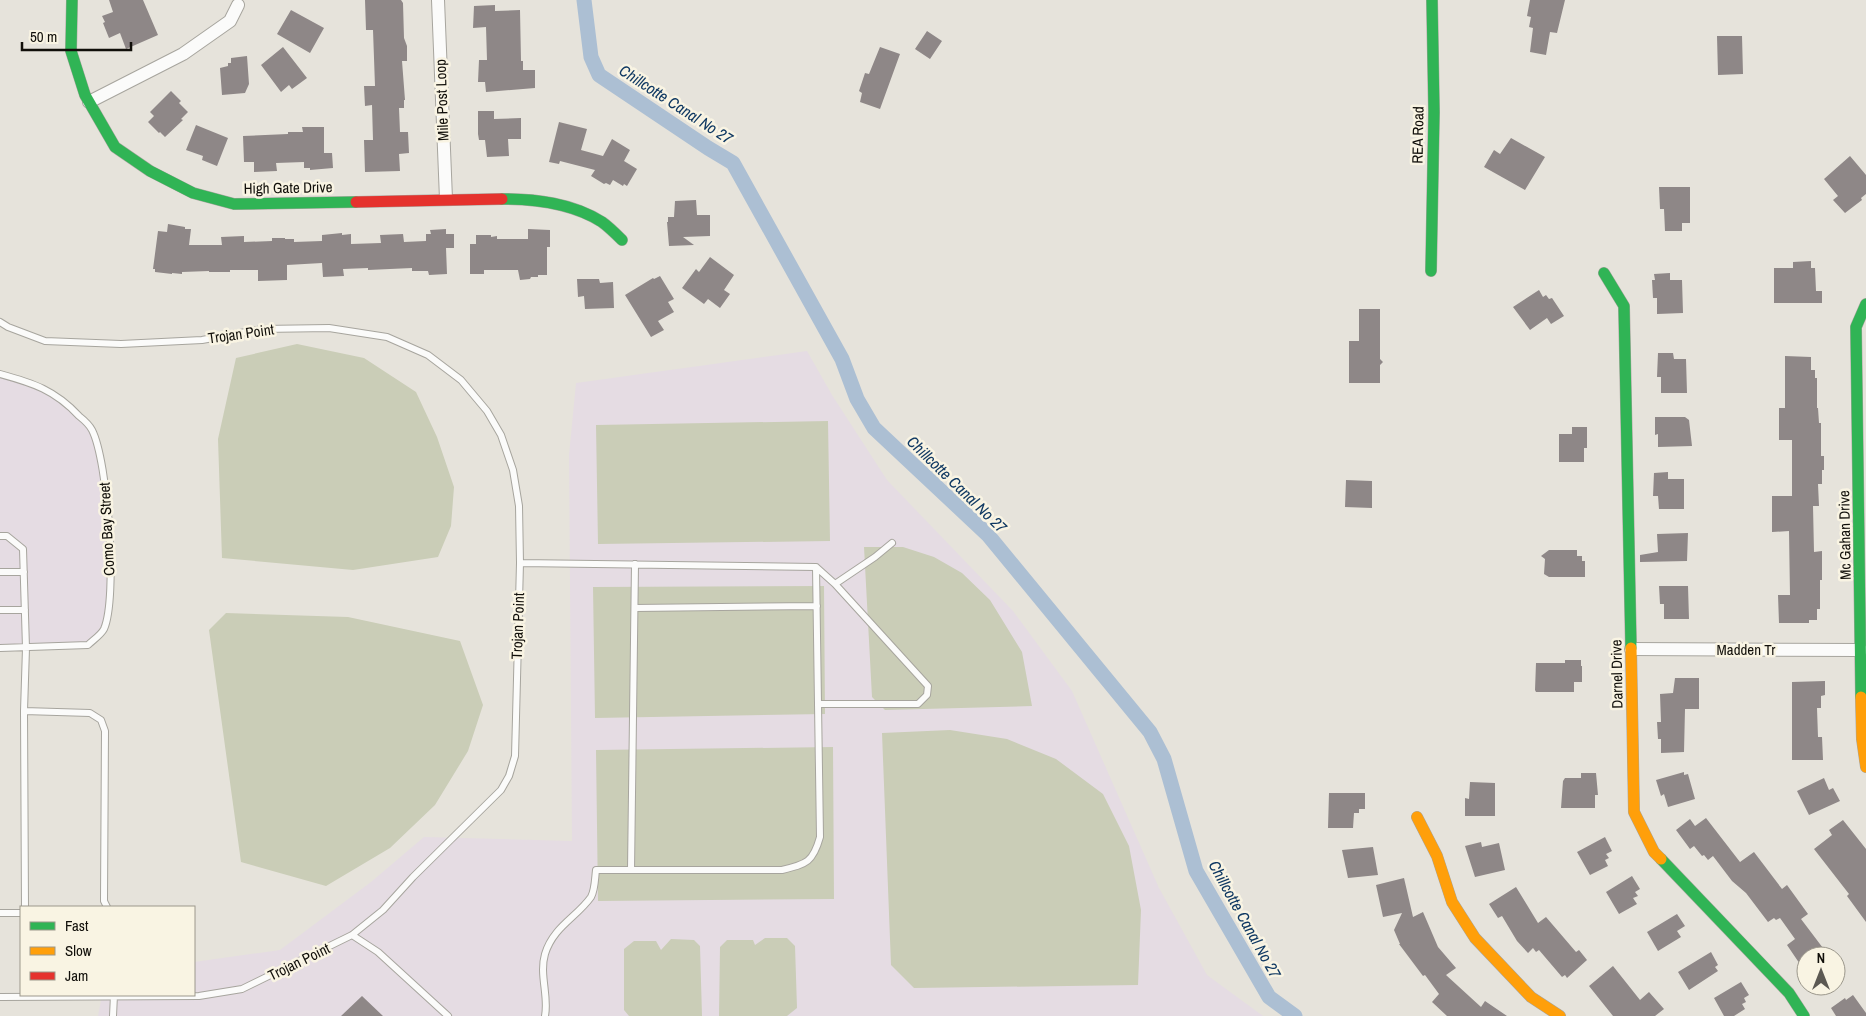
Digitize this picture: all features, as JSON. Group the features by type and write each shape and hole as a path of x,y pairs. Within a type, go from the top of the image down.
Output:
{"street":[{"name":"High Gate Drive","path":"72,0 71,51 85,95 115,147 150,171 193,193 234,204 529,199 568,206 602,222 622,240"},
{"name":"Mile Post Loop","path":"438,0 446,199"},
{"name":"REA Road","path":"1431,271 1434,112 1432,0"},
{"path":"89,102 183,54 230,21 238,5"},
{"name":"Darnel Drive","path":"1604,274 1624,306 1634,812 1654,852 1789,993 1804,1016"},
{"name":"Mc Gahan Drive","path":"1866,304 1856,327 1862,739 1866,767"},
{"name":"Madden Tr","path":"1631,649 1861,650"},
{"path":"1417,817 1437,856 1452,902 1475,938 1531,998 1560,1016"}],"lane":[{"name":"Trojan Point","path":"0,322 44,341 121,344 202,340 262,329 329,328 387,336 428,355 460,380 487,411 501,434 513,470 519,506 520,563 515,756 509,776 501,790 413,877 383,910 352,935 242,990 199,996 0,996"},
{"name":"Como Bay Street","path":"0,374 30,382 65,400 92,428 102,456 110,533 110,608 104,630 88,645 0,648"},
{"path":"0,536 7,536 23,549 26,648 24,711 25,906"},
{"path":"835,584 892,543"},
{"path":"520,563 816,567 835,584 928,686 927,695 918,704 818,704"},
{"path":"631,870 635,564"},
{"path":"546,1016 547,1008 543,977 545,954 557,931 592,896 596,870 782,870 800,866 816,854 820,837 816,567"},
{"path":"0,572 24,572"},
{"path":"635,608 817,606"},
{"path":"0,610 25,610"},
{"path":"24,711 90,713 101,720 105,731 104,901 106,906"},
{"path":"0,913 20,913"},
{"path":"352,935 378,952 448,1016"},
{"path":"113,1016 114,996"}],"shaded area":[{"path":"807,351 832,395 887,480 1013,611 1072,691 1159,888 1207,975 1263,1016 98,1016 102,996 195,996 195,962 280,950 371,882 424,837 572,841 569,455 576,383"},
{"path":"0,374 65,400 92,428 101,456 110,533 110,608 104,630 88,645 0,648"}],"green space":[{"path":"297,344 364,358 416,392 437,437 454,487 451,526 438,557 353,570 222,558 218,439 236,358"},
{"path":"828,421 830,541 598,544 596,425"},
{"path":"864,547 903,547 934,557 962,573 990,600 1022,652 1032,706 885,710 872,697"},
{"path":"824,586 825,714 595,718 593,587"},
{"path":"226,613 348,617 460,641 483,705 468,751 435,805 390,848 326,886 241,862 209,630"},
{"path":"950,730 1007,739 1056,759 1103,794 1129,846 1141,910 1138,985 914,988 891,965 882,733"},
{"path":"833,747 834,899 598,901 596,750"},
{"path":"765,938 787,938 795,946 797,1008 787,1016 719,1016 720,947 727,940 753,940 755,945"},
{"path":"671,939 694,940 700,946 702,1016 629,1016 624,1010 624,949 634,941 656,941 661,950"}],"building":[{"path":"109,0 143,0 158,35 126,49 120,33 109,38 102,16 113,12"},
{"path":"365,0 401,0 403,3 407,61 402,61 404,108 399,108 400,132 408,132 409,153 399,154 400,171 365,172 364,140 373,140 372,105 365,106 364,86 375,86 373,30 366,30"},
{"path":"1530,0 1565,0 1557,33 1550,32 1546,55 1530,52 1533,28 1529,27 1531,17 1527,16"},
{"path":"495,5 495,11 520,10 521,61 523,61 523,70 535,70 535,88 486,92 485,82 478,82 479,60 487,60 486,27 473,28 474,6"},
{"path":"291,10 324,28 310,53 277,34"},
{"path":"927,31 942,41 930,59 915,49"},
{"path":"1717,36 1742,36 1743,74 1718,75"},
{"path":"283,47 307,78 292,89 289,85 281,92 261,65"},
{"path":"880,47 900,54 880,109 860,102 862,93 859,91 865,73 869,74"},
{"path":"247,56 249,84 245,93 222,95 220,68 228,66 228,63 231,63 231,58"},
{"path":"171,91 188,112 181,119 183,120 165,137 148,122 154,116 150,112"},
{"path":"478,111 494,111 494,119 521,118 521,139 508,139 509,156 487,157 485,140 479,140"},
{"path":"559,122 587,129 581,150 603,156 612,139 630,150 624,161 637,169 627,186 624,184 623,186 613,180 610,185 604,184 591,176 595,170 560,161 559,164 549,162"},
{"path":"196,125 228,138 217,166 202,160 203,156 186,150"},
{"path":"302,127 324,127 324,153 332,153 333,168 310,170 310,168 304,168 304,162 276,163 277,171 254,172 254,162 244,162 243,136 303,132"},
{"path":"1511,138 1545,157 1525,190 1484,167 1494,150 1500,154"},
{"path":"1850,156 1866,175 1866,194 1861,198 1862,200 1845,213 1833,200 1838,196 1824,179"},
{"path":"1659,187 1690,187 1690,223 1682,223 1682,231 1665,231 1664,209 1660,209"},
{"path":"696,200 697,215 710,215 710,236 683,237 694,245 669,246 667,222 668,217 674,217 675,201"},
{"path":"168,224 191,229 189,245 222,245 221,237 244,236 244,242 272,241 272,238 294,239 294,242 322,241 322,235 342,233 342,235 351,234 351,244 381,243 380,235 403,234 404,242 426,241 426,234 431,234 430,230 446,229 446,234 454,234 454,248 446,248 447,274 429,275 428,271 412,271 412,268 368,270 368,268 343,269 344,276 323,277 322,263 287,265 287,280 258,281 258,270 182,272 182,274 155,272 155,269 153,269 158,231 167,232"},
{"path":"528,229 550,230 550,247 547,247 547,275 538,275 538,277 520,280 518,270 484,270 484,274 470,274 470,244 476,244 476,235 497,236 497,239 528,239"},
{"path":"710,257 734,275 724,290 730,294 720,308 708,299 704,304 682,288 696,269 699,272"},
{"path":"1811,261 1811,268 1815,268 1816,291 1822,291 1822,303 1774,303 1774,268 1793,268 1793,262"},
{"path":"1670,273 1670,280 1682,280 1683,313 1657,314 1657,298 1653,298 1652,280 1655,280 1654,274"},
{"path":"660,276 674,299 668,302 674,312 658,321 664,330 651,337 625,295 653,278"},
{"path":"577,279 599,279 600,283 613,282 614,308 585,309 584,296 578,297"},
{"path":"1539,290 1543,297 1546,295 1549,299 1552,298 1564,316 1551,324 1547,318 1530,330 1513,307"},
{"path":"1359,309 1380,309 1380,359 1383,362 1380,365 1380,383 1349,383 1349,341 1359,341"},
{"path":"1658,353 1673,353 1674,359 1686,359 1687,393 1661,393 1661,377 1657,377"},
{"path":"1785,356 1811,357 1811,370 1815,370 1815,378 1817,378 1817,408 1819,423 1821,423 1821,456 1824,456 1824,470 1822,470 1822,484 1818,484 1819,506 1813,506 1814,552 1822,551 1822,580 1820,580 1820,609 1817,609 1817,620 1809,620 1809,623 1779,623 1778,595 1790,595 1789,531 1772,532 1772,496 1792,496 1792,440 1779,440 1779,408 1785,408"},
{"path":"1655,417 1685,417 1689,420 1692,446 1658,447 1658,434 1655,435"},
{"path":"1572,427 1587,427 1587,448 1584,448 1584,462 1559,462 1559,434 1572,434"},
{"path":"1668,472 1668,479 1684,479 1684,509 1659,509 1658,496 1653,496 1654,473"},
{"path":"1346,480 1372,481 1372,508 1345,507"},
{"path":"1688,533 1687,561 1640,562 1640,555 1658,552 1657,534"},
{"path":"1549,550 1577,550 1577,556 1582,556 1582,561 1585,561 1585,577 1549,577 1544,574 1545,559 1541,556"},
{"path":"1659,586 1688,586 1689,619 1664,619 1664,604 1660,604"},
{"path":"1565,660 1581,660 1582,682 1574,682 1574,692 1536,692 1536,663 1565,663"},
{"path":"1675,678 1699,678 1699,709 1685,709 1684,752 1661,753 1661,739 1658,739 1657,722 1661,722 1660,694 1673,693"},
{"path":"1825,681 1825,695 1821,696 1821,708 1817,708 1818,737 1822,737 1823,760 1792,760 1792,682"},
{"path":"1684,772 1684,775 1688,774 1695,799 1668,807 1664,794 1661,796 1656,780"},
{"path":"1581,773 1596,773 1598,795 1595,795 1595,808 1561,808 1563,781 1565,778 1581,778"},
{"path":"1824,778 1829,790 1833,788 1840,801 1809,815 1797,791"},
{"path":"1470,782 1495,783 1495,816 1465,816 1465,798 1469,799"},
{"path":"1329,793 1365,793 1365,809 1359,809 1359,813 1354,813 1353,828 1328,828"},
{"path":"1706,818 1740,862 1754,852 1782,889 1787,885 1808,914 1801,919 1821,946 1796,946 1796,958 1787,945 1795,939 1780,918 1776,920 1774,918 1768,922 1746,893 1732,881 1713,856 1708,860 1694,846 1690,849 1676,830 1690,819 1695,826"},
{"path":"1843,820 1866,849 1866,922 1847,896 1849,894 1814,849 1832,835 1829,830"},
{"path":"1605,837 1612,851 1606,854 1609,858 1605,860 1608,866 1590,875 1577,852"},
{"path":"1481,842 1482,847 1499,843 1505,870 1475,877 1465,846"},
{"path":"1373,847 1378,875 1348,878 1342,850"},
{"path":"1632,876 1640,889 1635,892 1638,896 1633,898 1637,904 1619,914 1606,892"},
{"path":"1404,878 1413,917 1423,912 1438,947 1456,968 1446,975 1481,1007 1485,1001 1507,1016 1447,1016 1432,1002 1439,994 1399,944 1394,930 1402,913 1383,917 1376,885"},
{"path":"1516,887 1538,923 1546,917 1576,952 1579,950 1587,960 1567,978 1565,975 1562,977 1539,950 1536,952 1533,948 1528,953 1517,941 1502,916 1498,918 1489,904"},
{"path":"1677,914 1685,926 1677,931 1681,937 1658,951 1647,932"},
{"path":"1711,952 1718,965 1715,967 1718,971 1689,990 1678,972"},
{"path":"1613,966 1640,1000 1649,992 1664,1009 1655,1016 1613,1016 1589,986"},
{"path":"1741,982 1749,995 1744,998 1746,1002 1742,1004 1745,1009 1734,1016 1724,1016 1714,998"},
{"path":"1853,995 1866,1013 1866,1016 1836,1016 1831,1008"},
{"path":"362,996 383,1016 341,1016"}],"waterway":[{"name":"Chillcotte Canal No 27","path":"584,0 591,57 599,75 733,163 842,359 857,399 874,428 988,535 1150,732 1164,759 1196,871 1269,997 1295,1016"}],"traffic: fast":[{"path":"72,0 71,51 85,95 115,147 150,171 193,193 234,204 356,202"},
{"path":"1431,271 1434,112 1432,0"},
{"path":"502,199 541,201 578,210 602,222 622,240"},
{"path":"1604,273 1624,306 1631,648"},
{"path":"1861,697 1856,327 1866,304"},
{"path":"1661,859 1789,993 1804,1016"}],"traffic: slow":[{"path":"1631,648 1634,812 1654,852 1661,859"},
{"path":"1861,697 1862,739 1866,767"},
{"path":"1417,817 1437,856 1452,902 1475,938 1531,997 1560,1016"}],"traffic: jam":[{"path":"356,202 502,199"}]}
